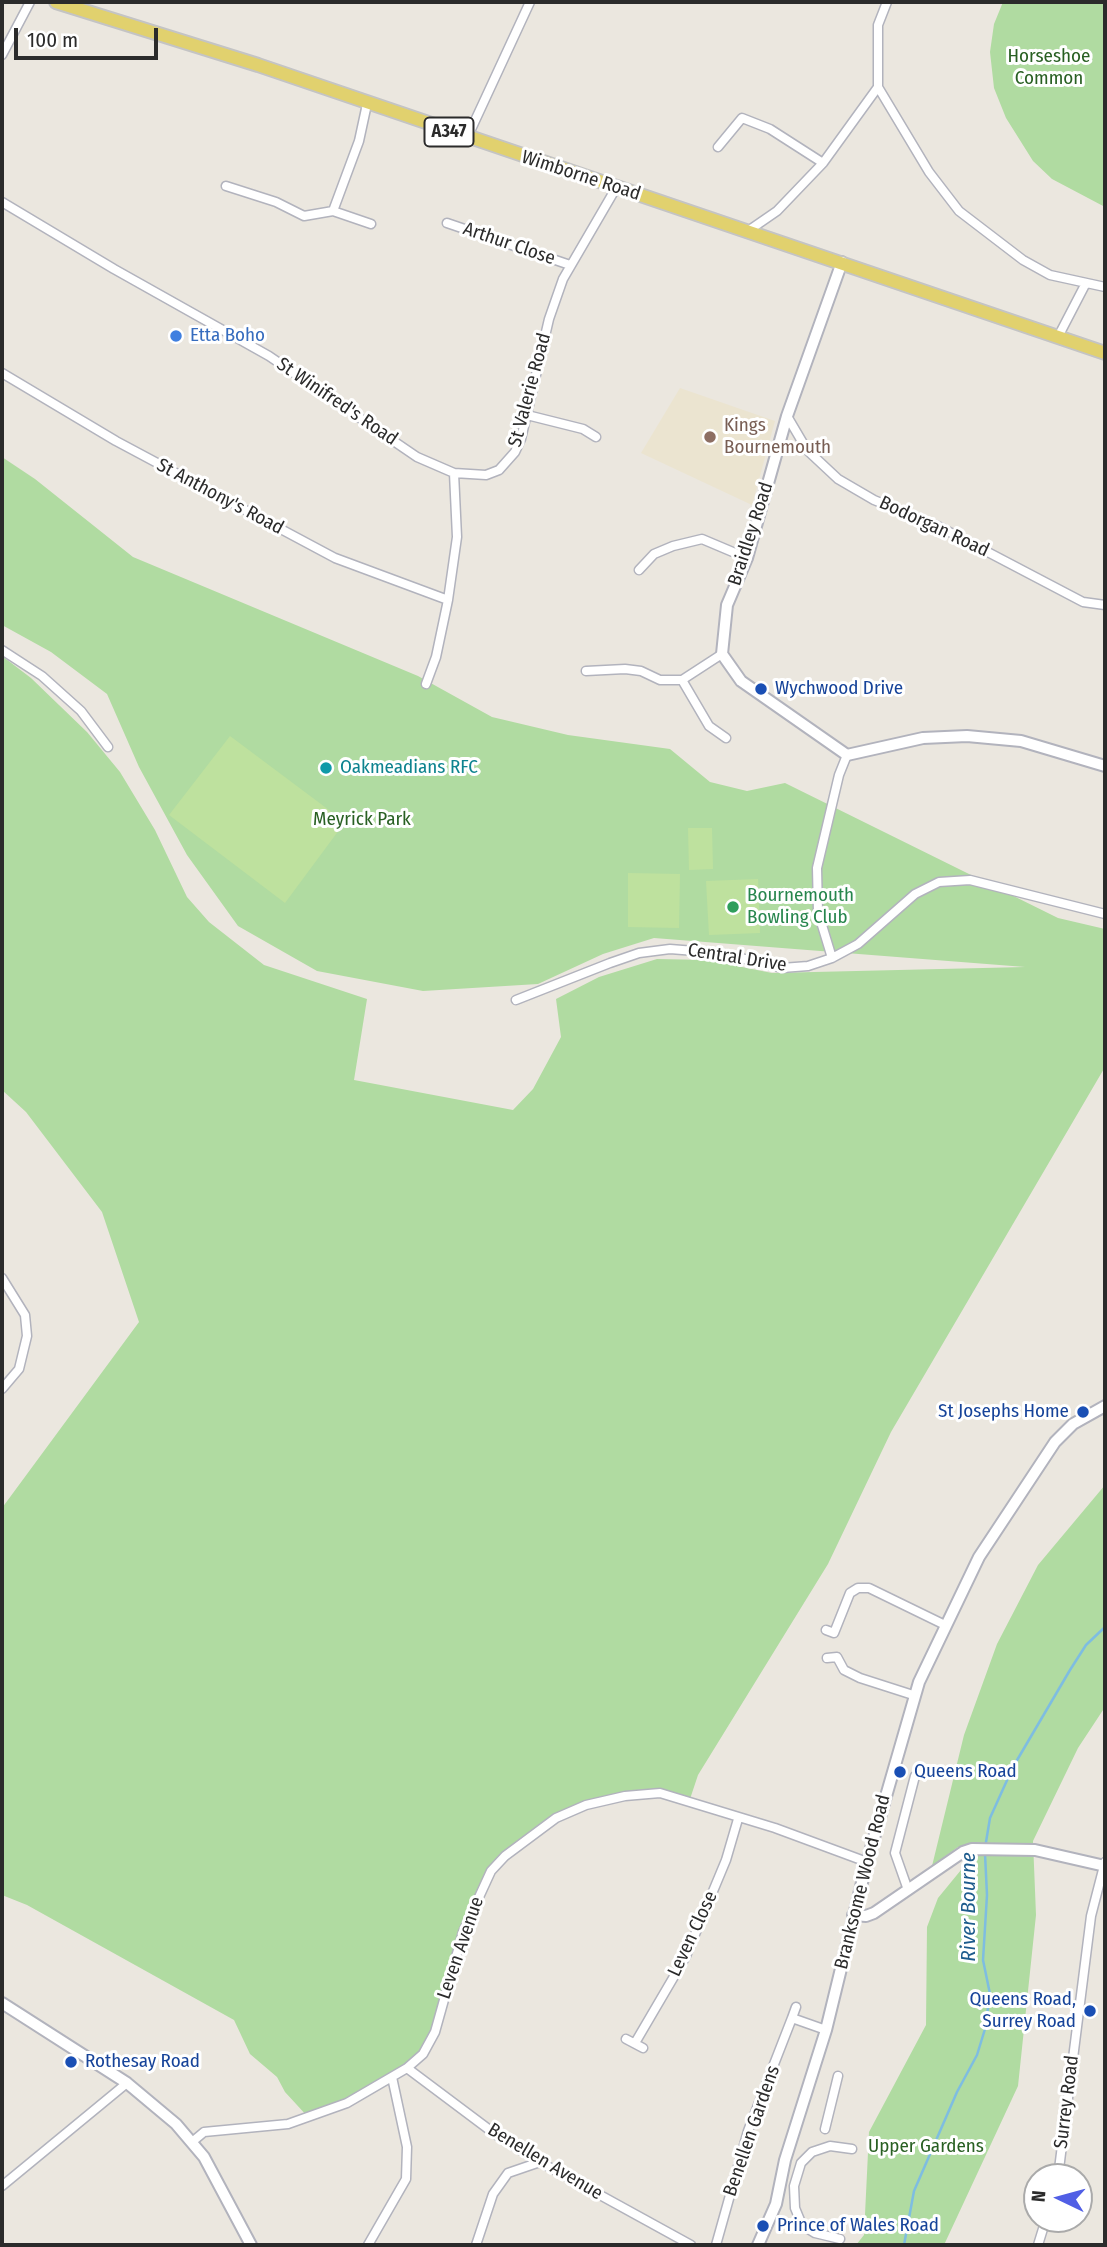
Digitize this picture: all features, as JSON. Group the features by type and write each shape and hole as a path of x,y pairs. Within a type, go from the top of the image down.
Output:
{"main road":[{"name":"Wimborne Road","path":"56,2 258,65 467,138 1059,335 1105,353"}],"street":[{"path":"2,55 30,2"},
{"path":"467,138 530,2"},
{"path":"887,2 878,25 878,87 929,172 959,211 1023,260 1050,275 1105,287"},
{"path":"748,232 777,212 823,163 878,87"},
{"path":"333,211 359,141 368,104"},
{"path":"718,147 742,117 770,129 823,163"},
{"path":"226,186 276,202 304,216 333,211 371,224"},
{"name":"St Valerie Road","path":"454,473 486,475 499,470 514,453 527,415 549,319 570,264 616,188"},
{"name":"St Winifred's Road","path":"2,202 114,270 270,356 340,401 417,457 454,473"},
{"name":"Arthur Close","path":"447,223 570,264"},
{"name":"Braidley Road","path":"722,654 727,605 747,558 787,416 842,262"},
{"path":"1059,335 1086,283"},
{"name":"St Anthony's Road","path":"2,373 127,448 335,558 448,600"},
{"path":"527,415 583,429 596,437"},
{"name":"Bodorgan Road","path":"787,416 807,450 838,480 874,500 940,527 1083,602 1105,605"},
{"path":"426,684 436,657 457,537 454,473"},
{"path":"639,570 654,554 702,539 747,558"},
{"path":"2,650 42,677 81,711 108,747"},
{"path":"586,671 625,669 641,671 660,680 682,680 722,654 741,681 847,755 923,738 967,736 1021,741 1105,766"},
{"path":"682,680 709,726 726,738"},
{"path":"832,958 818,912 817,867 839,775 847,755"},
{"name":"Central Drive","path":"516,1000 610,962 649,952 695,949 782,968 808,966 832,958 858,944 915,894 939,882 970,880 1105,914"},
{"path":"2,1278 25,1315 27,1336 19,1369 2,1389"},
{"name":"Branksome Wood Road","path":"758,2245 776,2204 785,2160 826,2030 853,1914 913,1695 979,1557 1055,1442 1073,1424 1105,1406"},
{"path":"826,1630 834,1633 850,1593 858,1588 869,1588 945,1625"},
{"path":"827,1658 837,1653 840,1665 850,1674 913,1695"},
{"path":"908,1890 895,1853 914,1797 915,1776"},
{"name":"Leven Avenue","path":"192,2142 204,2132 288,2124 348,2103 407,2068 431,2045 463,1931 491,1871 505,1856 556,1818 586,1805 625,1796 660,1793 738,1819 775,1828 867,1861"},
{"name":"Leven Close","path":"643,2048 630,2041 686,1956 726,1860 738,1819"},
{"path":"853,1914 866,1916 874,1913 963,1852 985,1848 1035,1850 1105,1864"},
{"name":"Surrey Road","path":"1060,2163 1091,1916 1105,1864"},
{"path":"1098,1890 1105,1882"},
{"path":"2,2003 127,2083 176,2124 192,2142 221,2187 251,2245"},
{"name":"Benellen Gardens","path":"716,2245 748,2132 796,2007"},
{"path":"792,2018 826,2030"},
{"name":"Benellen Avenue","path":"407,2068 495,2134 540,2162 691,2245"},
{"path":"825,2129 838,2076"},
{"path":"368,2245 405,2179 407,2147 392,2077"},
{"path":"2,2186 127,2083"},
{"path":"840,2239 815,2233 802,2225 795,2208 794,2186 801,2163 813,2152 830,2146 852,2149"},
{"path":"476,2245 493,2194 508,2173 540,2162"}],"shaded area":[{"name":"Kings Bournemouth","path":"680,388 775,421 752,505 641,453"}],"green space":[{"name":"Horseshoe Common","path":"1003,2 1105,2 1105,207 1052,179 1033,161 1006,118 994,88 990,52 994,24"},
{"name":"Meyrick Park","path":"2,457 35,479 133,557 418,676 492,717 568,735 670,749 710,782 747,791 785,783 1058,918 1105,929 1105,1067 891,1432 828,1564 698,1775 689,1802 660,1793 625,1796 555,1819 491,1871 463,1932 435,2032 423,2054 347,2103 308,2117 285,2092 277,2077 250,2054 234,2020 27,1905 2,1895 2,1508 139,1322 102,1212 26,1112 2,1090 2,656 31,678 87,732 120,772 155,830 187,897 209,922 264,965 367,999 354,1080 513,1110 533,1089 561,1037 556,999 599,977 657,959 707,960 772,973 1025,967 654,938 603,954 538,984 423,991 317,971 238,926 187,855 139,767 107,694 51,652 2,625"},
{"path":"230,736 345,822 285,903 169,815"},
{"path":"688,828 712,828 713,869 689,870"},
{"path":"628,873 680,874 679,928 628,927"},
{"name":"Bournemouth Bowling Club","path":"758,879 760,933 709,935 706,881"},
{"name":"Upper Gardens","path":"1105,1485 1105,1707 1078,1748 1033,1841 1036,1915 1018,2086 944,2245 856,2245 864,2235 869,2132 926,2025 927,1927 938,1898 970,1859 972,1849 958,1847 932,1866 964,1735 997,1644 1038,1565"}],"waterway":[{"name":"River Bourne","path":"985,1848 990,1818 1013,1767 1086,1645 1105,1627"},
{"name":"River Bourne","path":"904,2245 914,2191 957,2092 977,2055 985,2029 990,1994 983,1960 987,1895 985,1854"}],"place":[{"name":"Etta Boho","path":"176,336"},
{"name":"Kings Bournemouth","path":"710,437"},
{"name":"Wychwood Drive","path":"761,689"},
{"name":"Oakmeadians RFC","path":"326,768"},
{"name":"Bournemouth Bowling Club","path":"733,907"},
{"name":"St Josephs Home","path":"1083,1412"},
{"name":"Queens Road","path":"900,1772"},
{"name":"Queens Road, Surrey Road","path":"1090,2011"},
{"name":"Rothesay Road","path":"71,2062"},
{"name":"Prince of Wales Road","path":"763,2226"}]}
